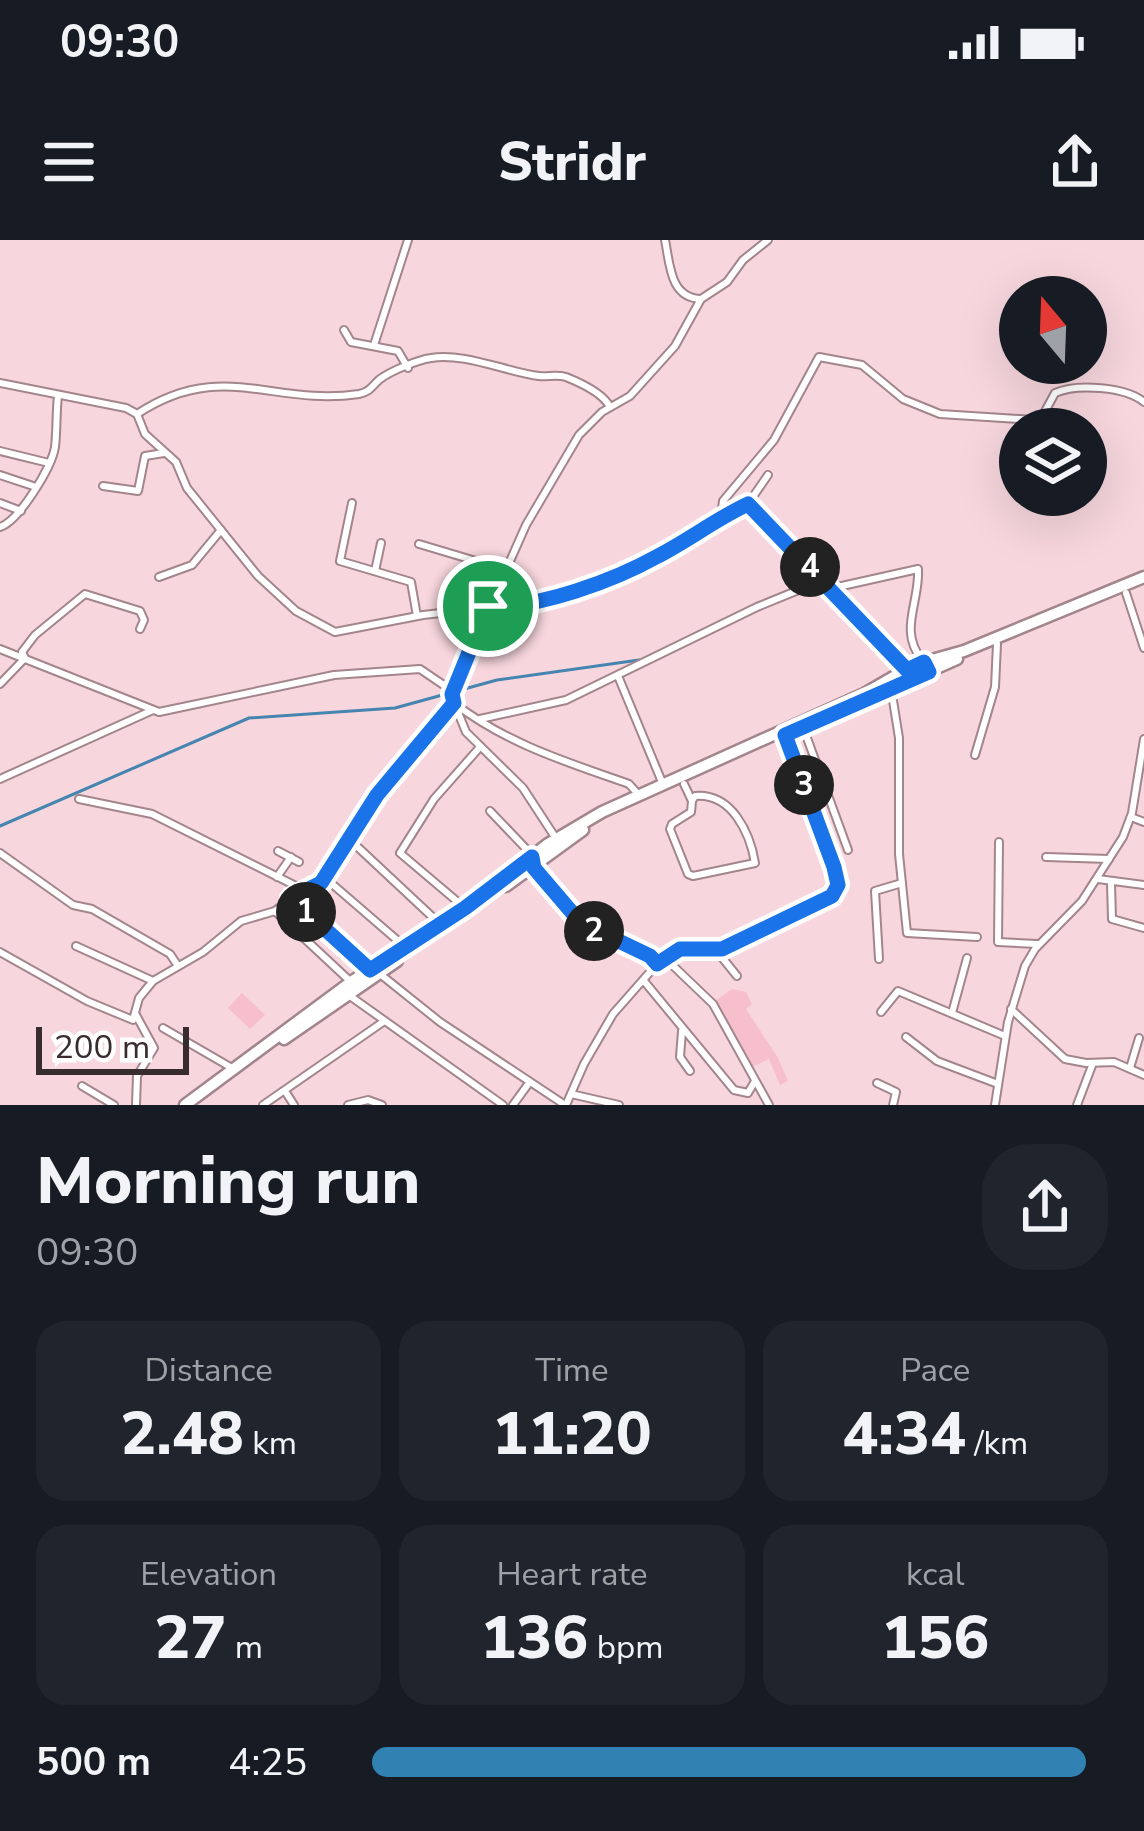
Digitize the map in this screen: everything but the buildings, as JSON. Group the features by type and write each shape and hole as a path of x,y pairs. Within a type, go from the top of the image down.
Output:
{"main road":[{"path":"926,668 1126,593 1144,581"},
{"path":"557,846 662,782 964,651 1144,581"},
{"path":"375,972 533,860 602,818 911,675"},
{"path":"194,1105 208,1100 272,1046 533,860"},
{"path":"185,1105 348,991"}],"street":[{"path":"374,345 408,240"},
{"path":"665,240 678,289 687,298 701,299"},
{"path":"0,952 131,1021 139,998 153,981 202,952 241,921 274,911 319,884 377,795 453,699 488,606 526,525 579,435 610,406 630,396 675,346 701,299 727,282 754,248 768,240"},
{"path":"344,330 351,342 398,351 408,368"},
{"path":"722,516 723,502 773,440 818,357 862,365 903,399 940,414 1035,420 1042,417 1055,393 1073,388 1133,392 1144,402"},
{"path":"0,383 137,413 180,391 228,383 308,395 357,394 385,376 436,358 558,375 599,395 610,406"},
{"path":"0,527 21,511 50,463 58,396"},
{"path":"137,413 145,434 176,462 187,488 274,593 325,628 349,632 417,616 521,604 609,578 659,556 748,504 768,475"},
{"path":"0,451 50,463"},
{"path":"103,486 138,491 145,456 164,453"},
{"path":"0,475 36,487"},
{"path":"0,503 21,511"},
{"path":"352,503 340,561 411,582 417,616"},
{"path":"748,504 911,675"},
{"path":"159,577 192,566 221,530"},
{"path":"375,571 380,543"},
{"path":"419,544 506,570"},
{"path":"831,588 918,569 908,630 912,647 926,668"},
{"path":"476,720 554,705 757,607 824,580"},
{"path":"1126,593 1144,648"},
{"path":"25,658 22,652 35,634 85,594 140,611 144,620 140,629"},
{"path":"975,755 995,687 997,644"},
{"path":"0,649 164,712 334,674 424,670 476,720 555,760 629,784 638,794"},
{"path":"0,684 25,658"},
{"path":"619,676 662,782"},
{"path":"891,688 900,746 902,884 908,935 977,937"},
{"path":"453,699 464,727 524,788 557,846"},
{"path":"0,779 153,710"},
{"path":"803,727 848,850"},
{"path":"291,898 375,972 566,1105 613,1014 662,962 687,948 716,950 818,904 837,889 834,867 785,735"},
{"path":"995,1105 1005,1036 1025,966 1038,945 1069,917 1109,859 1131,817 1144,739"},
{"path":"465,908 400,853 434,799 480,747"},
{"path":"684,784 692,801 691,812 671,824 670,830 688,874 755,863 731,808 705,795 692,801"},
{"path":"80,799 152,814 305,890"},
{"path":"490,811 581,923 662,962 713,1004 769,1105"},
{"path":"1131,817 1144,822"},
{"path":"349,838 441,925"},
{"path":"999,842 998,942 1038,945"},
{"path":"277,877 295,860 278,851"},
{"path":"0,854 73,904 86,905 170,954 178,966"},
{"path":"1046,857 1109,859"},
{"path":"324,877 406,948"},
{"path":"1098,879 1144,885"},
{"path":"1111,883 1112,919 1144,928"},
{"path":"880,959 875,891 902,884"},
{"path":"274,911 383,1022 503,1105"},
{"path":"76,946 153,981"},
{"path":"716,950 737,976"},
{"path":"952,1013 967,958"},
{"path":"644,981 734,1090 748,1093 754,1076"},
{"path":"880,1012 898,991 1005,1036"},
{"path":"1012,1009 1062,1058 1110,1061 1144,1076"},
{"path":"136,1015 154,1048 137,1076 136,1105"},
{"path":"263,1105 383,1022"},
{"path":"682,1027 680,1057 690,1071"},
{"path":"163,1028 232,1068"},
{"path":"906,1037 937,1061 998,1084"},
{"path":"1130,1068 1139,1038"},
{"path":"1078,1105 1093,1063"},
{"path":"513,1105 529,1083"},
{"path":"877,1083 896,1092 893,1105"},
{"path":"82,1086 114,1105"},
{"path":"285,1091 294,1105"},
{"path":"89,1105 91,1093"},
{"path":"571,1094 619,1105"},
{"path":"348,1105 368,1100 382,1105"}],"shaded area":[{"path":"732,989 746,992 752,1004 746,1009 788,1081 780,1085 769,1059 750,1068 715,1001"},
{"path":"242,993 265,1015 250,1029 228,1008"}],"waterway":[{"path":"0,826 249,718 395,708 497,680 639,660"}],"route":[{"path":"748,504 907,670 924,662 929,672 785,735 834,867 838,885 832,896 722,949 680,949 657,964 656,959 581,923 534,868 532,857 370,970 291,898 321,883 377,795 454,703 452,694 488,606 521,604 609,578 649,562 748,504"}]}
